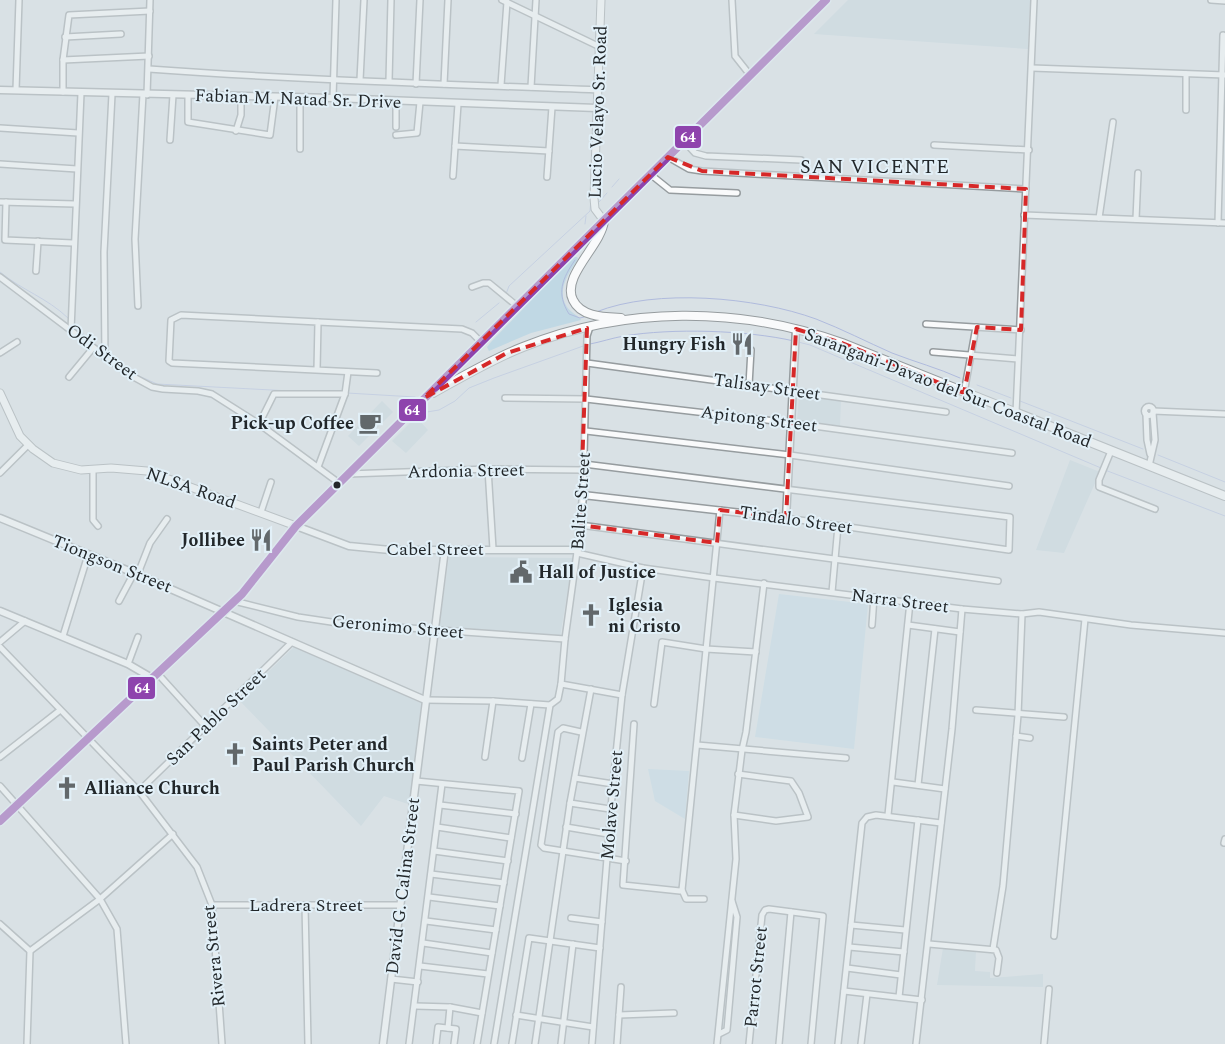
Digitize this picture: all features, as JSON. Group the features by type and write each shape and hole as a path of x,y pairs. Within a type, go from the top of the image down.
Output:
{"main road":[{"name":"Lucio Velayo Sr. Road","path":"601,0 594,204 597,213 604,221"},
{"path":"0,821 234,601 255,579 296,526 826,0"},
{"name":"Sarangani-Davao del Sur Coastal Road","path":"604,221 600,237 571,282 570,294 578,308 592,315 634,319"},
{"name":"Sarangani-Davao del Sur Coastal Road","path":"424,398 507,353 545,339 590,327 634,319 703,315 760,322 796,329 842,343 1225,496"},
{"name":"NLSA Road","path":"0,393 12,423 28,445 53,463 93,470 111,468 147,471 296,526"}],"street":[{"path":"16,90 19,0"},
{"path":"138,306 135,239 145,94 149,69 150,0"},
{"path":"333,98 336,0"},
{"path":"360,80 364,0"},
{"path":"389,81 391,0"},
{"path":"416,84 420,0"},
{"path":"444,84 448,0"},
{"path":"531,87 536,0"},
{"path":"732,0 734,56 750,75"},
{"path":"1016,413 1021,330 1024,215 1029,150 1034,0"},
{"path":"1211,0 1225,0"},
{"path":"501,85 504,1 600,47"},
{"path":"63,92 63,60 69,15 150,11"},
{"path":"65,37 121,34"},
{"path":"1218,223 1223,34"},
{"path":"63,60 149,56"},
{"path":"1032,68 1223,75"},
{"path":"149,69 416,84 501,85 598,90"},
{"path":"1186,74 1186,110"},
{"name":"Fabian M. Natad Sr. Drive","path":"0,90 333,98 597,108"},
{"path":"72,330 75,204 81,93"},
{"path":"105,358 104,252 112,94"},
{"path":"170,140 173,95"},
{"path":"188,95 188,122 271,135 275,97"},
{"path":"236,131 241,115 241,96"},
{"path":"300,98 300,149"},
{"path":"396,101 396,127"},
{"path":"396,134 417,133 420,102"},
{"path":"453,176 458,104"},
{"path":"547,176 552,107"},
{"path":"1099,218 1113,122"},
{"path":"0,128 78,133"},
{"path":"684,141 695,153 706,156 801,160"},
{"path":"934,145 1029,150"},
{"path":"455,146 549,151"},
{"path":"668,157 689,169 702,171 1026,189"},
{"path":"0,164 77,169"},
{"path":"1136,219 1138,173"},
{"path":"650,174 670,190 737,193"},
{"path":"74,243 4,239 3,202 75,204"},
{"path":"1024,215 1225,223"},
{"path":"36,271 38,241"},
{"name":"Odi Street","path":"0,277 72,330 105,358 152,387 212,394 259,424 339,483"},
{"path":"472,287 489,283 517,306"},
{"path":"377,373 172,363 170,361 171,320 181,315 462,329 472,332 481,342"},
{"path":"317,370 318,322"},
{"path":"926,324 1021,330"},
{"name":"Balite Street","path":"561,684 565,639 578,551 583,495 587,344 590,327"},
{"path":"964,393 973,354 976,327"},
{"path":"786,518 796,329"},
{"path":"0,353 17,342"},
{"path":"69,377 94,348"},
{"path":"749,384 751,350"},
{"path":"933,352 1018,359"},
{"name":"Talisay Street","path":"587,363 946,412"},
{"path":"318,466 345,394 348,372"},
{"path":"259,424 274,394 345,394"},
{"name":"Apitong Street","path":"506,398 586,399 792,423 1012,453"},
{"path":"1150,456 1144,412 1225,414"},
{"path":"1149,466 1155,440 1153,412"},
{"path":"586,432 790,455 1009,486"},
{"path":"0,473 28,445"},
{"path":"1111,451 1098,482 1100,488 1155,509"},
{"name":"Ardonia Street","path":"348,474 584,467 788,489 1010,517 1009,550"},
{"path":"93,470 93,520 98,526"},
{"path":"488,470 493,549"},
{"path":"261,512 271,482"},
{"name":"Tindalo Street","path":"583,495 786,518 1009,550"},
{"path":"704,899 686,899 682,890 720,510"},
{"name":"Tiongson Street","path":"0,518 223,611 425,700"},
{"path":"119,601 134,573 139,571 150,543 167,519"},
{"path":"580,525 998,581"},
{"name":"Cabel Street","path":"296,526 349,546 390,550 493,549 578,551"},
{"path":"832,592 838,526"},
{"name":"David G. Calina Street","path":"383,1044 445,549"},
{"name":"Narra Street","path":"578,551 643,568 714,578 962,608 1022,614 1038,612 1084,619 1225,633"},
{"path":"63,636 88,555"},
{"name":"Molave Street","path":"592,1044 610,809 622,695 643,568"},
{"path":"718,1044 736,859 734,815 738,774 746,732 764,583"},
{"path":"872,625 874,597"},
{"name":"Geronimo Street","path":"234,601 298,617 434,631 565,639"},
{"path":"888,815 893,782 910,602"},
{"path":"916,1044 929,944 952,729 962,608"},
{"path":"0,611 155,676 206,727"},
{"path":"993,949 1003,886 1018,715 1022,614"},
{"path":"1054,936 1084,619"},
{"path":"0,642 25,621"},
{"path":"908,625 960,632"},
{"path":"918,786 935,628"},
{"path":"128,664 138,637"},
{"name":"San Pablo Street","path":"139,791 292,642"},
{"path":"654,704 662,642 706,649 756,652"},
{"name":"Rivera Street","path":"0,647 59,711 139,791 197,868 212,905 222,1044"},
{"path":"425,700 492,701 550,705 558,699 561,684 622,695"},
{"path":"535,1044 581,732 591,689"},
{"path":"485,757 492,701"},
{"path":"522,758 531,704"},
{"path":"494,1044 550,705"},
{"path":"976,710 1018,715 1064,717"},
{"path":"0,757 59,711"},
{"path":"634,724 623,884 625,887 669,891 682,890"},
{"path":"581,732 560,729 553,755 540,844 544,848 626,861"},
{"path":"1016,736 1030,738"},
{"path":"697,746 846,758"},
{"path":"734,815 776,821 808,816 792,781 738,774"},
{"path":"574,778 613,784"},
{"path":"416,781 516,790 519,794 477,1044"},
{"path":"893,782 945,788"},
{"path":"410,1044 442,784"},
{"path":"0,786 100,899 117,929 126,1044"},
{"path":"570,803 610,809"},
{"path":"440,805 516,814"},
{"path":"838,1044 862,823 871,815 888,815 941,823"},
{"path":"899,997 918,820"},
{"path":"437,827 512,838"},
{"path":"566,828 608,834"},
{"path":"30,951 100,899 173,834"},
{"path":"434,851 508,861"},
{"path":"432,874 504,883"},
{"path":"428,897 500,906"},
{"path":"719,1034 727,1030 729,1018 736,908 732,901"},
{"name":"Ladrera Street","path":"212,905 400,905"},
{"path":"304,905 308,1044"},
{"path":"731,913 736,908"},
{"name":"Parrot Street","path":"749,1044 765,910 791,912"},
{"path":"779,1044 791,912 824,916 811,1044"},
{"path":"571,918 602,922"},
{"path":"426,921 496,930"},
{"path":"0,924 30,951"},
{"path":"851,925 905,930"},
{"path":"512,1044 527,940 531,937 600,948"},
{"path":"423,943 492,953"},
{"path":"561,1044 573,944"},
{"path":"929,944 993,949 998,953 999,958 997,973"},
{"path":"849,946 904,952"},
{"path":"26,1044 30,951"},
{"path":"420,966 488,974"},
{"path":"847,968 901,975"},
{"path":"723,979 731,993"},
{"path":"391,981 418,984"},
{"path":"617,1044 621,987"},
{"path":"1044,1044 1049,989"},
{"path":"844,991 922,1000"},
{"path":"861,1044 867,994"},
{"path":"416,1006 450,1007 482,1013"},
{"path":"448,1028 450,1007"},
{"path":"720,1012 729,1018"},
{"path":"619,1015 674,1014"},
{"path":"516,1015 593,1026"},
{"path":"436,1044 438,1026 456,1030 454,1044"}],"highlighted area":[{"path":"668,157 702,171 1026,189 1021,330 977,327 964,393 842,343 796,329 786,518 720,510 717,543 580,525 587,328 507,353 424,398"}],"shaded area":[{"path":"848,0 1030,0 1028,49 814,34"},
{"path":"573,257 578,259 565,282 563,294 567,307 581,320 531,333 489,351 487,347 491,342"},
{"path":"799,395 841,401 840,426 797,421"},
{"path":"382,401 393,412 359,446 348,436"},
{"path":"416,417 428,430 406,453 392,441"},
{"path":"1070,460 1100,472 1064,553 1036,550"},
{"path":"449,557 573,558 560,637 439,628"},
{"path":"779,594 868,604 854,749 755,737"},
{"path":"294,647 300,648 421,703 411,805 384,796 361,826 239,700"},
{"path":"648,769 689,771 685,819 655,801"},
{"path":"943,948 976,950 975,971 990,972 990,978 1043,974 1043,987 937,985"}],"waterway":[{"path":"596,38 597,8"},
{"path":"612,187 619,179"},
{"path":"599,202 607,193"},
{"path":"506,294 509,286 590,211 591,199"},
{"path":"585,224 586,216"},
{"path":"575,260 564,280 562,293 569,314 580,318 584,317"},
{"path":"0,272 68,318"},
{"path":"596,312 647,300 676,298 706,298 765,305 816,319 892,353 960,378"},
{"path":"476,322 499,303"},
{"path":"74,326 103,351"},
{"path":"590,344 643,333 686,331 754,334 794,341"},
{"path":"798,342 810,345 1101,468"},
{"path":"427,412 439,410 455,401 469,388 586,345"},
{"path":"109,356 139,376 157,384 310,392"},
{"path":"977,385 1011,398"},
{"path":"347,393 415,397"},
{"path":"1020,401 1143,449"},
{"path":"1158,455 1225,482"},
{"path":"1105,470 1225,516"}],"transit line":[{"name":"64","path":"0,821 242,594 296,526 826,0"}],"place":[{"name":"Hungry Fish","path":"742,344"},
{"name":"Pick-up Coffee","path":"370,423"},
{"name":"Jollibee","path":"261,540"},
{"name":"Hall of Justice","path":"521,572"},
{"name":"Iglesia ni Cristo","path":"591,615"},
{"name":"Saints Peter and Paul Parish Church","path":"235,754"},
{"name":"Alliance Church","path":"67,788"}],"district":[{"name":"SAN VICENTE","path":"875,167"}]}
